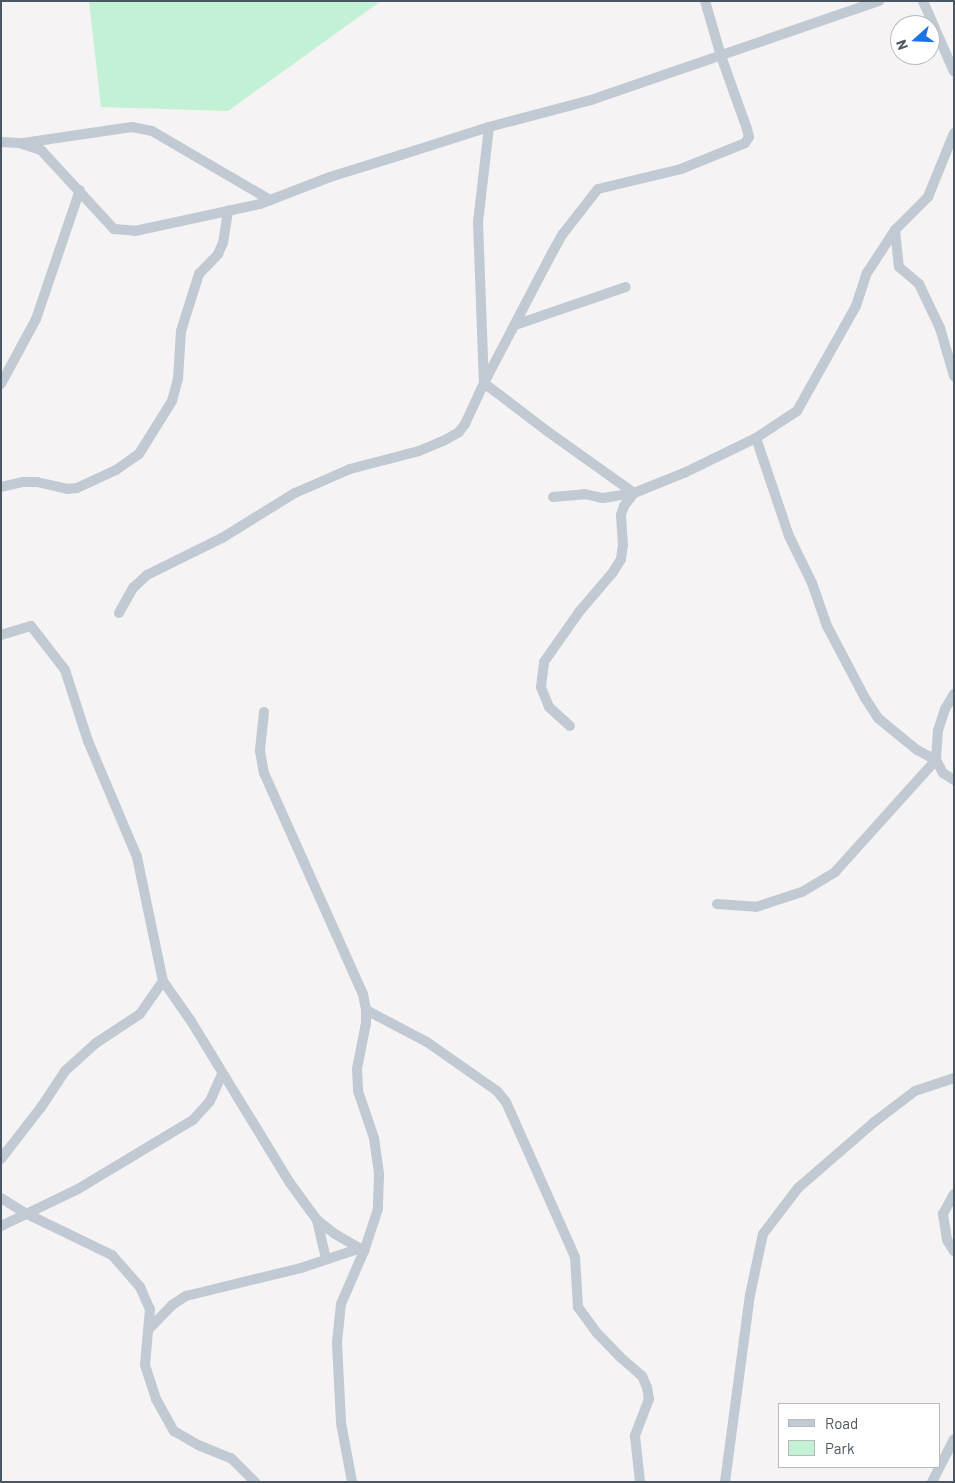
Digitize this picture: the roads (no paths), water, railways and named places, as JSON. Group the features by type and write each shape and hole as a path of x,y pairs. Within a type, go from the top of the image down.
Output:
{"street":[{"path":"119,613 133,588 146,575 222,538 295,492 350,468 419,451 443,442 459,432 466,424 484,383 562,235 598,189 681,169 745,143 749,137 748,129 721,56 705,1"},
{"path":"19,143 41,150 114,229 135,230 270,200 330,177 489,127 591,100 879,1"},
{"path":"923,1 954,72"},
{"path":"489,127 478,222 478,256 483,296 482,355 484,383 634,493"},
{"path":"1,142 19,143 132,128 152,132 270,200"},
{"path":"553,497 585,494 604,498 634,493 684,473 756,438 797,411 856,306 867,273 896,230 928,197 954,132"},
{"path":"1,384 36,319 80,190"},
{"path":"1,488 23,482 37,482 68,490 77,488 116,470 139,454 172,401 178,379 182,331 199,274 218,254 224,243 228,210"},
{"path":"896,230 899,267 919,284 940,328 954,376"},
{"path":"515,325 626,287"},
{"path":"756,438 789,536 812,583 826,626 865,698 878,718 917,750 936,760"},
{"path":"570,726 549,707 542,687 544,662 579,612 613,572 621,559 623,545 621,515 624,506 634,493"},
{"path":"1,635 32,626 65,670 88,741 137,858 163,981 191,1021 290,1183 317,1220 361,1250"},
{"path":"954,694 945,709 938,730 936,760 943,773 954,780"},
{"path":"264,712 260,751 264,773 363,994 366,1010 366,1022 357,1069 358,1091 374,1138 379,1175 378,1209 341,1304 338,1329 341,1423 352,1482"},
{"path":"717,904 756,907 802,892 835,872 936,760"},
{"path":"1,1159 42,1106 65,1071 96,1043 140,1014 163,981"},
{"path":"366,1010 427,1042 497,1091 506,1102 575,1257 578,1307 597,1333 642,1376 647,1387 648,1399 635,1436 640,1482"},
{"path":"1,1226 78,1189 193,1120 210,1101 222,1074"},
{"path":"725,1482 727,1452 740,1381 750,1295 763,1234 798,1188 873,1123 915,1091 954,1078"},
{"path":"954,1194 944,1214 947,1240 954,1251"},
{"path":"1,1198 26,1213 112,1255 140,1287 150,1309 145,1365 156,1399 174,1431 198,1445 231,1458 255,1482"},
{"path":"317,1220 326,1259"},
{"path":"149,1329 172,1305 186,1296 361,1250"},
{"path":"940,1466 954,1439"},
{"path":"932,1482 939,1468"}]}
